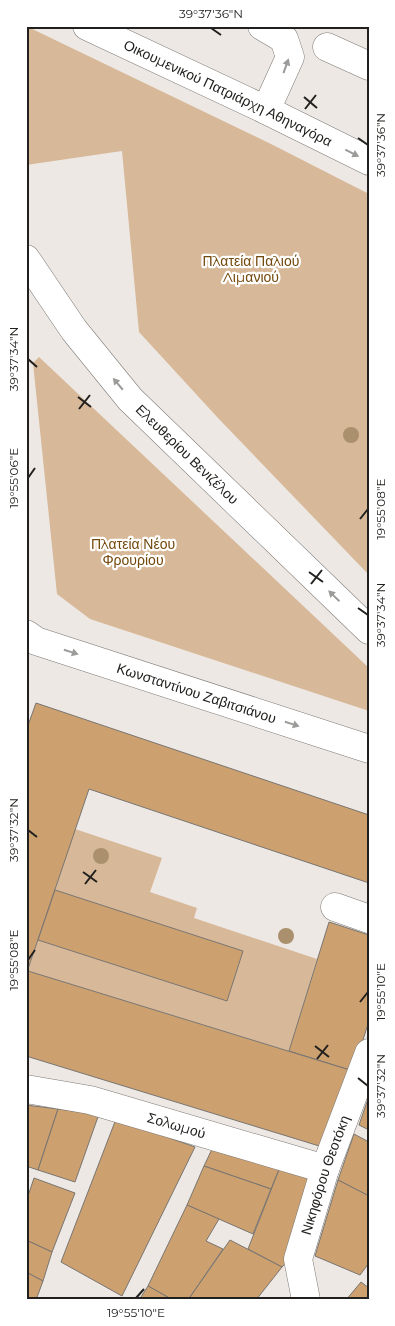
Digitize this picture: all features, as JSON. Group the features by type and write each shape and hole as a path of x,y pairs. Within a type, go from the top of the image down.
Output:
{"street":[{"name":"Οικουμενικού Πατριάρχη Αθηναγόρα","path":"87,26 266,110 369,161"},
{"path":"262,26 284,38 290,57 266,110"},
{"path":"327,47 369,66"},
{"name":"Ελευθερίου Βενιζέλου","path":"26,259 74,330 130,399 369,630"},
{"name":"Κωνσταντίνου Ζαβιτσιάνου","path":"26,634 36,640 369,749"},
{"path":"336,907 369,919"},
{"name":"Νικηφόρου Θεοτόκη","path":"306,1300 298,1259 326,1169 369,1054"},
{"name":"Σολωμού","path":"26,1089 90,1100 326,1169"}],"green space":[{"name":"Πλατεία Παλιού Λιμανιού","path":"26,26 271,144 369,194 369,575 218,418 139,332 122,151 26,165"},
{"name":"Πλατεία Νέου Φρουρίου","path":"39,357 369,668 369,711 90,619 57,594 33,363"},
{"path":"75,829 162,858 150,892 197,908 194,918 317,959 289,1051 28,971 38,940 227,1001 243,951 55,890"}],"building":[{"path":"36,703 369,815 369,883 89,789 26,975 26,731"},
{"path":"55,890 243,951 227,1001 38,940"},
{"path":"329,922 369,935 369,1021 353,1071 289,1051"},
{"path":"28,971 353,1071 329,1149 26,1056"},
{"path":"369,1099 369,1130 359,1125"},
{"path":"26,1105 58,1109 38,1170 26,1166"},
{"path":"58,1109 99,1114 75,1182 38,1170"},
{"path":"116,1119 195,1147 122,1296 61,1262"},
{"path":"354,1134 369,1142 369,1196 338,1180"},
{"path":"213,1147 280,1167 271,1189 204,1166"},
{"path":"204,1166 271,1189 253,1234 187,1205"},
{"path":"280,1167 309,1178 291,1258 282,1267 248,1249"},
{"path":"34,1178 75,1193 52,1252 26,1240 26,1202"},
{"path":"338,1180 369,1196 369,1263 360,1275 315,1256"},
{"path":"187,1205 219,1219 206,1241 223,1249 188,1300 173,1300 148,1286"},
{"path":"26,1240 52,1252 43,1281 26,1272"},
{"path":"230,1240 282,1267 256,1300 188,1300"},
{"path":"26,1272 43,1281 36,1300 26,1300"},
{"path":"361,1282 369,1288 369,1300 346,1300"},
{"path":"148,1286 173,1300 139,1300"}]}
